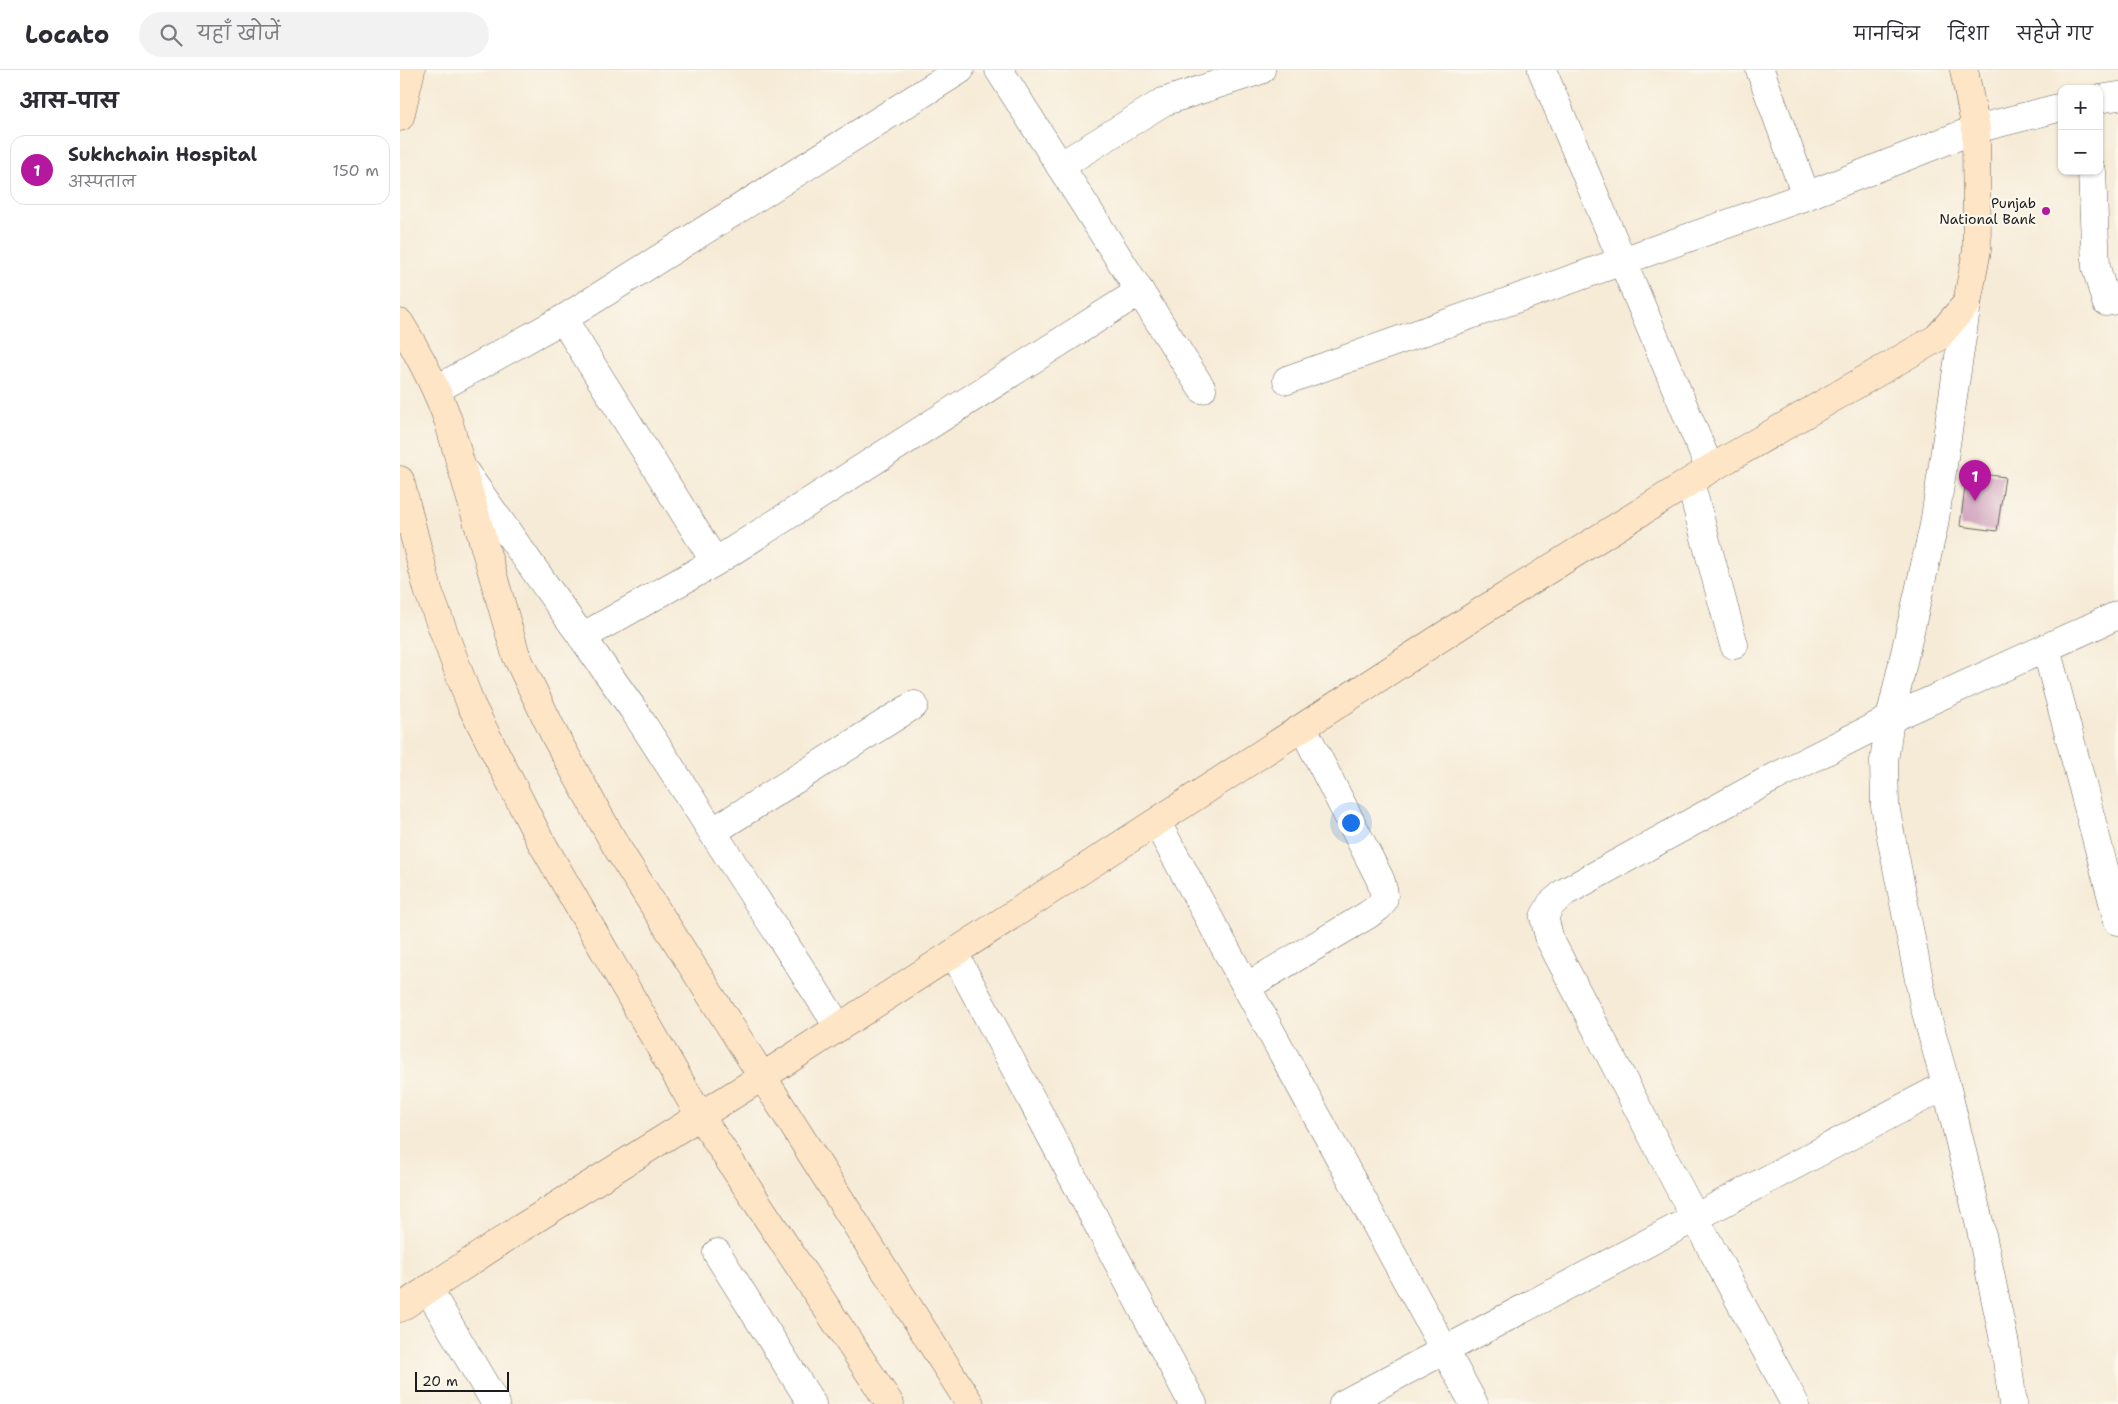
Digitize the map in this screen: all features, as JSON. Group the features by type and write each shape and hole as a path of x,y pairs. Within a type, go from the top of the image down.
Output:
{"street":[{"path":"400,117 411,70"},
{"path":"437,389 563,318 960,70"},
{"path":"999,70 1202,390"},
{"path":"1060,166 1163,102 1262,70"},
{"path":"1542,70 1621,261 1700,476 1734,645"},
{"path":"1760,70 1806,196"},
{"path":"1964,70 1976,129 1977,250 1966,303 1934,525 1890,719 1884,761 1885,806 1924,1005 1946,1085 1985,1249 2005,1344 2013,1404"},
{"path":"2103,98 2118,96"},
{"path":"1287,380 1806,196 1976,129 2058,108"},
{"path":"2092,175 2096,267 2106,302 2118,300"},
{"path":"582,638 714,562 1140,291"},
{"path":"400,1308 521,1228 700,1116 1482,612 1700,476 1937,338 1966,303"},
{"path":"563,318 714,562"},
{"path":"400,323 425,363 437,389 516,656 556,738 616,846 970,1404"},
{"path":"461,466 633,709 838,1026"},
{"path":"400,480 428,590 471,704 539,838 700,1116 890,1404"},
{"path":"1795,1404 1695,1218 1550,940 1544,917 1552,904 1564,892 1766,782 1890,719 2118,615"},
{"path":"2046,648 2118,921"},
{"path":"712,832 914,705"},
{"path":"1246,987 1366,916 1384,902 1385,895 1380,879 1303,728"},
{"path":"1156,823 1474,1404"},
{"path":"954,953 1193,1404"},
{"path":"1343,1404 1946,1085"},
{"path":"717,1253 812,1404"},
{"path":"428,1289 496,1404"}],"building":[{"path":"1967,472 2005,477 1997,531 1960,526"}],"place":[{"name":"Punjab National Bank","path":"2046,211"},
{"name":"Sukhchain Hospital","path":"1975,501"}]}
